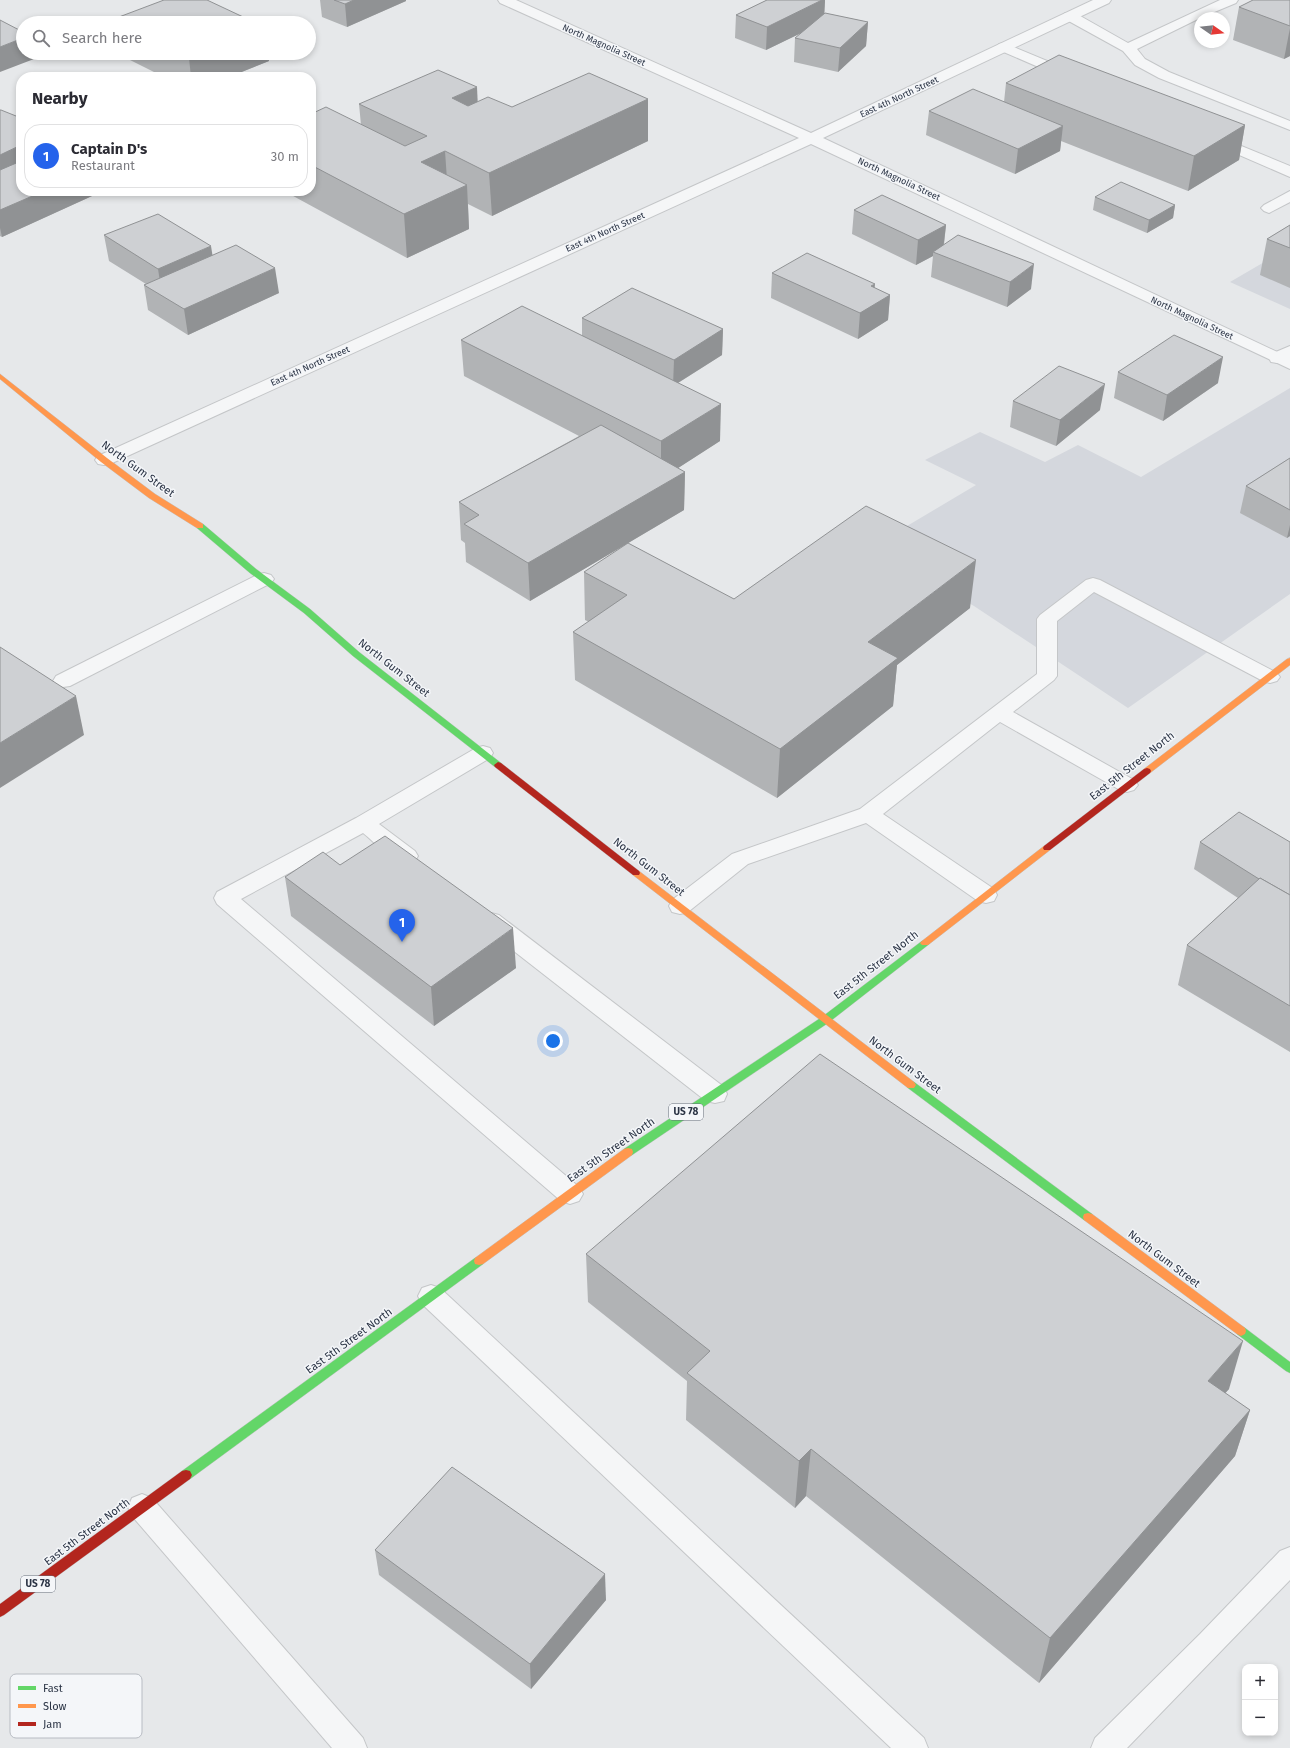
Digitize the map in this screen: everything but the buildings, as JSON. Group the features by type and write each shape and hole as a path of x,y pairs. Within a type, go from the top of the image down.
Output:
{"street":[{"name":"North Magnolia Street","path":"505,0 930,193 1012,234 1286,358"},
{"name":"East 4th North Street","path":"104,460 810,139 1104,0"},
{"path":"1128,48 1231,0"},
{"path":"1070,16 1128,48 1140,62 1164,75 1290,126"},
{"path":"1004,47 1087,82"},
{"path":"1203,133 1290,172"},
{"path":"1269,208 1290,196"},
{"name":"North Gum Street","path":"0,376 104,460 152,496 206,530 264,579 307,610 356,654 825,1020 1290,1368"},
{"path":"63,681 264,579"},
{"path":"680,906 740,859 868,814 1047,676 1047,619 1093,584 1270,677"},
{"name":"East 5th Street North","path":"0,1611 647,1138 825,1020 1127,785 1290,661"},
{"path":"999,713 1127,785"},
{"path":"483,754 364,823 225,898 570,1194"},
{"path":"868,814 986,895"},
{"path":"364,823 421,867"},
{"path":"477,910 715,1094"},
{"path":"431,1296 913,1748"},
{"path":"142,1507 352,1748"},
{"path":"1106,1748 1210,1644 1290,1560"}],"shaded area":[{"path":"1290,247 1290,309 1230,282"},
{"path":"1290,388 1290,594 1128,708 974,606 870,548 976,485 925,460 980,432 1045,462 1078,445 1141,477"}],"traffic: fast":[{"path":"200,526 253,571 307,611 356,654 498,765"},
{"path":"628,1152 825,1020 925,943"},
{"path":"911,1085 1088,1217"},
{"path":"186,1475 479,1261"},
{"path":"1241,1331 1290,1368"}],"traffic: slow":[{"path":"0,376 104,460 152,496 200,526"},
{"path":"1147,771 1290,661"},
{"path":"925,943 1047,848"},
{"path":"636,873 911,1085"},
{"path":"479,1261 628,1152"},
{"path":"1088,1217 1241,1331"}],"traffic: jam":[{"path":"498,765 636,873"},
{"path":"1047,848 1147,771"},
{"path":"0,1611 186,1475"}],"place":[{"name":"Captain D's","path":"402,942"}]}
